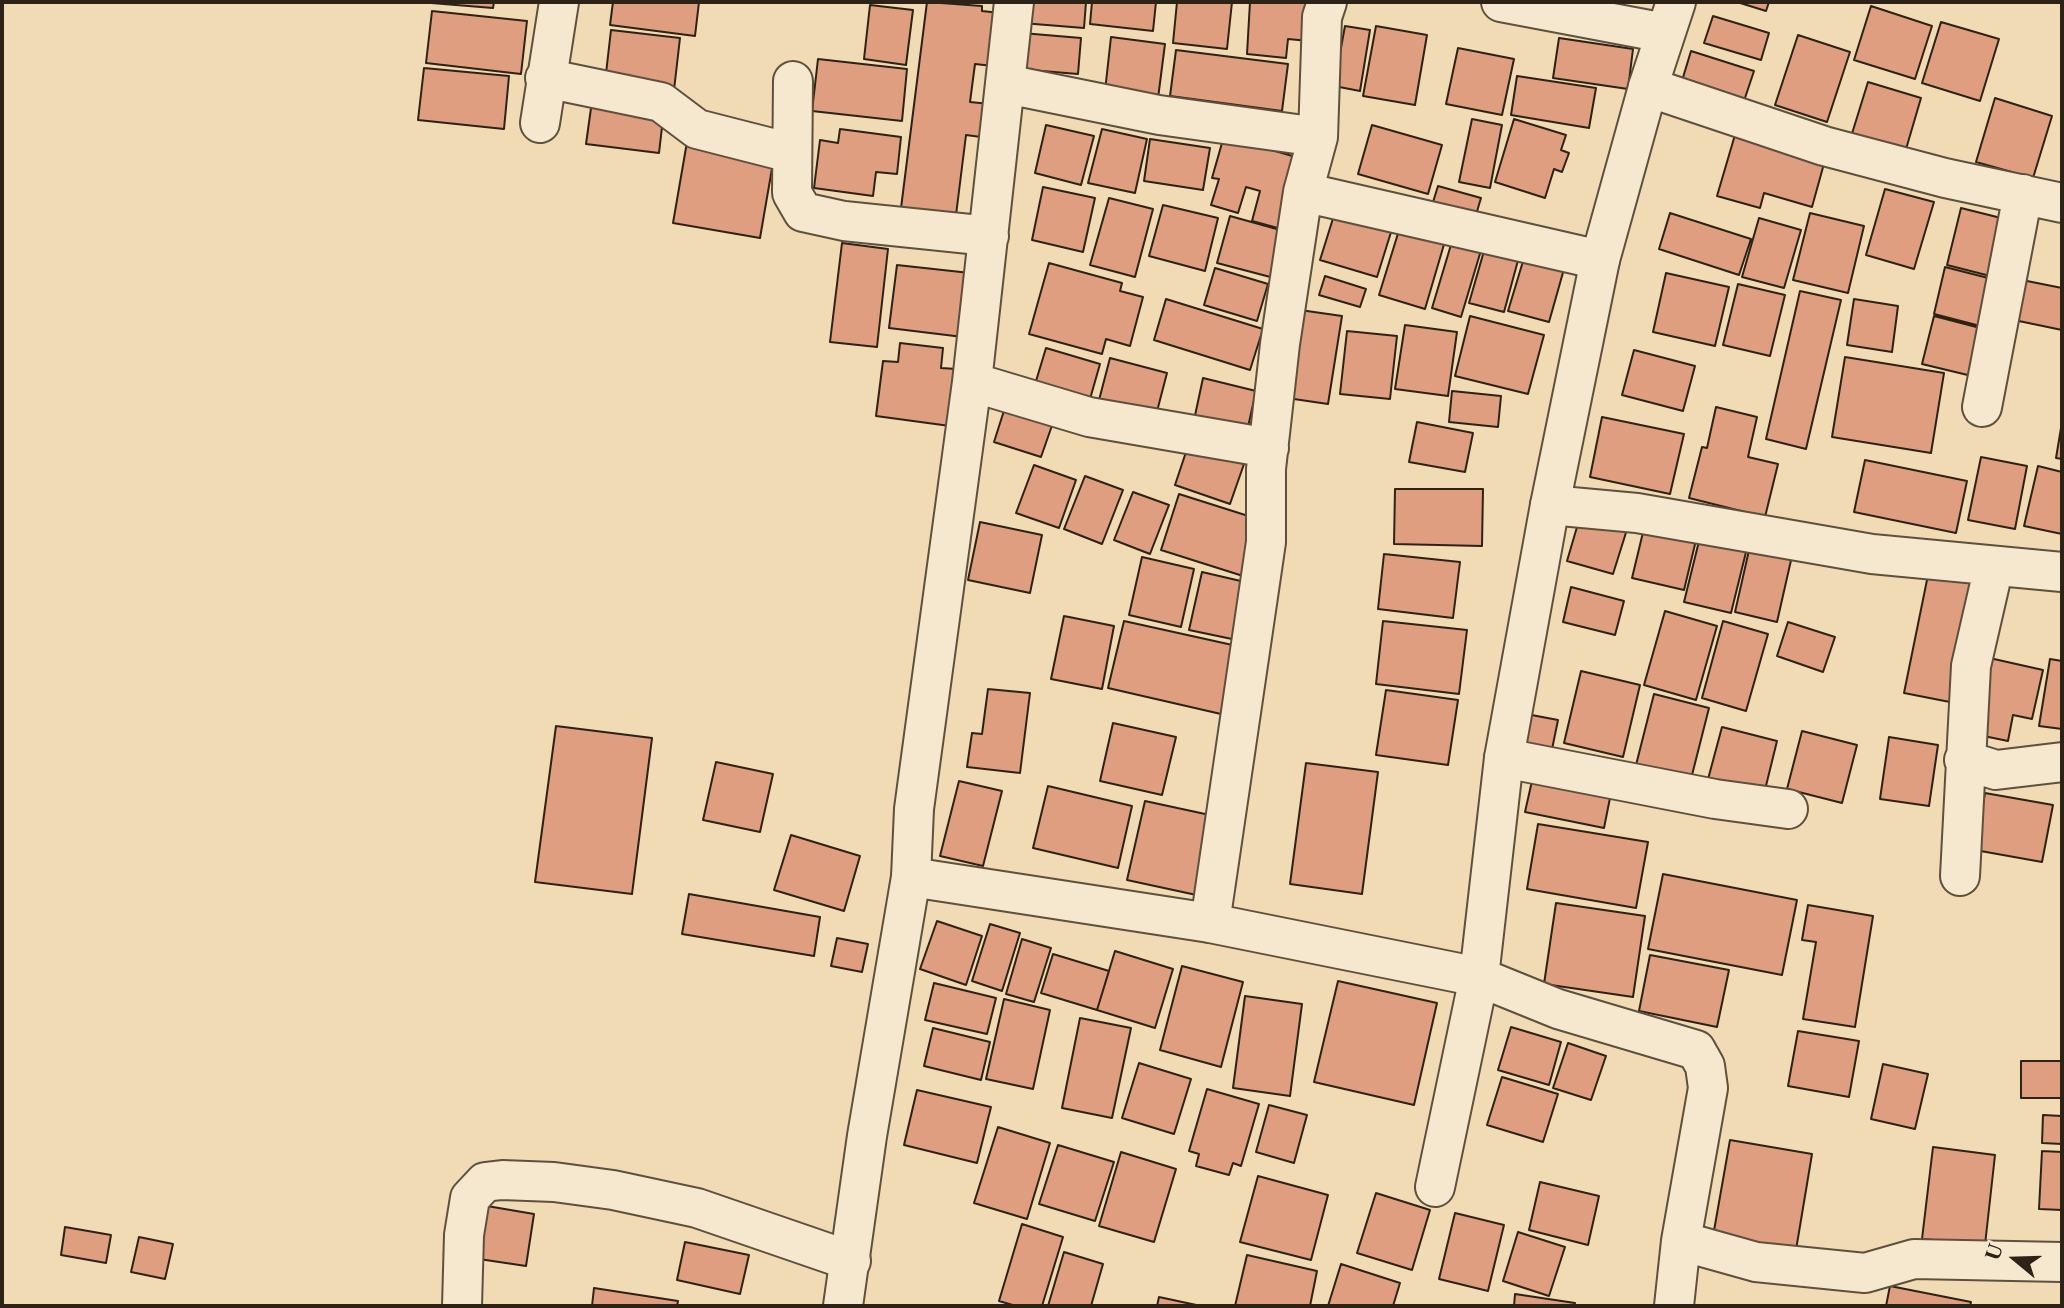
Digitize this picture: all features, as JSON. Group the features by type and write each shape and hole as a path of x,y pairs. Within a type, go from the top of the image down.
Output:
{"street":[{"path":"540,124 545,78 559,2"},
{"path":"843,1306 867,1136 911,877 914,809 972,382 1014,2"},
{"path":"1210,923 1266,542 1269,448 1280,344 1303,192 1318,137 1322,17 1327,2"},
{"path":"1435,1187 1479,977 1504,758 1549,505 1600,260 1648,87 1671,18 1500,2"},
{"path":"545,78 662,102 697,129 791,153"},
{"path":"793,81 792,193 798,208 809,215 989,236"},
{"path":"1006,84 1159,115 1318,137"},
{"path":"1648,87 1824,146 2062,203"},
{"path":"1303,192 1600,260"},
{"path":"1982,407 2022,194"},
{"path":"972,382 1090,417 1269,448"},
{"path":"1549,505 1637,513 1872,554 2062,572"},
{"path":"1960,876 1971,666 1994,566"},
{"path":"1504,758 1715,799 1788,809"},
{"path":"1964,760 1996,770 2062,762"},
{"path":"911,877 1210,923 1479,977 1558,1009 1681,1043 1696,1050 1702,1056 1708,1088 1681,1241 1674,1306"},
{"path":"462,1306 464,1235 470,1198 485,1182 502,1180 554,1182 613,1190 697,1208 851,1261"},
{"path":"1681,1241 1862,1289 1914,1259 2062,1262"}],"building":[{"path":"419,2 494,2 493,8"},
{"path":"613,2 699,2 695,36 610,25"},
{"path":"927,2 982,6 982,11 1009,14 1002,67 975,64 970,102 1000,105 996,139 966,135 955,223 900,216"},
{"path":"1024,2 1086,2 1084,28 1022,23"},
{"path":"1092,2 1156,2 1153,31 1090,24"},
{"path":"1177,2 1232,2 1227,49 1173,43"},
{"path":"1250,2 1313,2 1309,41 1288,39 1286,58 1247,54"},
{"path":"1737,2 1769,2 1766,11"},
{"path":"870,5 913,10 906,65 864,59"},
{"path":"1871,6 1932,26 1915,79 1854,60"},
{"path":"432,11 527,21 521,74 426,63"},
{"path":"1713,16 1769,33 1761,60 1704,43"},
{"path":"1941,22 1999,39 1980,101 1922,83"},
{"path":"1345,26 1370,30 1360,91 1334,86"},
{"path":"1376,26 1427,35 1415,105 1363,96"},
{"path":"611,30 680,38 674,90 605,82"},
{"path":"1022,33 1081,38 1078,74 1018,69"},
{"path":"1798,35 1850,52 1827,122 1775,105"},
{"path":"1111,37 1165,44 1157,106 1104,100"},
{"path":"1559,38 1633,49 1628,89 1553,78"},
{"path":"1458,48 1514,59 1502,115 1446,104"},
{"path":"1176,50 1288,64 1282,111 1170,96"},
{"path":"1691,51 1754,71 1743,104 1681,84"},
{"path":"818,59 907,69 902,121 812,111"},
{"path":"424,68 509,76 504,129 418,120"},
{"path":"1517,76 1596,88 1589,128 1511,115"},
{"path":"1868,82 1921,98 1904,156 1850,140"},
{"path":"1995,98 2052,116 2033,178 1976,162"},
{"path":"592,101 664,110 659,153 586,144"},
{"path":"1472,119 1502,125 1490,188 1459,182"},
{"path":"1514,119 1566,135 1561,150 1569,153 1562,172 1554,169 1545,198 1495,182"},
{"path":"1046,125 1094,136 1081,185 1035,173"},
{"path":"1372,125 1442,145 1428,194 1358,174"},
{"path":"1737,128 1825,160 1812,207 1764,193 1760,208 1717,196"},
{"path":"840,129 901,137 897,174 876,172 873,196 814,188 820,140 838,143"},
{"path":"1102,129 1147,139 1135,193 1088,183"},
{"path":"1224,136 1306,160 1285,230 1252,221 1260,191 1246,187 1238,213 1211,205 1219,179 1212,178"},
{"path":"1150,139 1210,148 1203,190 1144,181"},
{"path":"687,142 774,157 760,238 673,223"},
{"path":"1438,186 1481,198 1472,228 1429,215"},
{"path":"1043,187 1095,198 1083,252 1032,240"},
{"path":"1885,189 1934,202 1914,269 1866,255"},
{"path":"1109,198 1153,209 1135,277 1090,265"},
{"path":"1163,205 1218,218 1205,271 1149,256"},
{"path":"1961,208 2013,221 1998,278 1947,265"},
{"path":"1335,212 1392,229 1377,277 1320,260"},
{"path":"1670,213 1751,239 1739,275 1659,249"},
{"path":"1810,213 1864,226 1848,293 1793,280"},
{"path":"1230,216 1291,233 1278,279 1217,263"},
{"path":"1759,218 1801,230 1784,288 1742,277"},
{"path":"1400,227 1445,241 1425,309 1379,295"},
{"path":"1453,238 1482,247 1461,317 1432,308"},
{"path":"842,243 888,249 877,347 830,342"},
{"path":"1486,244 1520,253 1504,312 1469,303"},
{"path":"1524,258 1564,269 1549,322 1508,311"},
{"path":"1049,263 1122,283 1120,291 1143,297 1130,346 1106,339 1102,354 1029,334"},
{"path":"897,265 970,273 963,337 889,328"},
{"path":"1945,267 2000,281 1988,328 1934,314"},
{"path":"1215,268 1268,284 1257,321 1204,305"},
{"path":"1666,273 1729,287 1715,346 1653,332"},
{"path":"1325,276 1366,289 1360,307 1319,295"},
{"path":"2022,280 2062,288 2062,330 2014,320"},
{"path":"1738,284 1785,295 1770,356 1723,345"},
{"path":"1800,291 1841,300 1806,449 1766,439"},
{"path":"1166,299 1263,329 1250,370 1154,340"},
{"path":"1854,299 1898,306 1892,352 1847,345"},
{"path":"1300,310 1342,316 1328,404 1287,398"},
{"path":"1470,316 1544,335 1528,394 1455,376"},
{"path":"1934,316 1988,330 1976,377 1922,364"},
{"path":"1405,325 1457,332 1448,396 1395,389"},
{"path":"1347,331 1397,336 1390,399 1340,394"},
{"path":"900,343 943,348 941,368 957,369 950,426 876,416 883,361 898,362"},
{"path":"1046,348 1100,364 1088,406 1033,391"},
{"path":"1634,350 1695,366 1683,411 1622,395"},
{"path":"1845,357 1944,373 1931,453 1832,437"},
{"path":"1110,358 1167,373 1155,419 1098,404"},
{"path":"1203,378 1256,391 1246,436 1193,425"},
{"path":"1452,391 1501,396 1498,427 1449,422"},
{"path":"1008,398 1056,414 1041,457 994,442"},
{"path":"1716,407 1757,417 1748,457 1778,464 1765,517 1689,498 1702,447 1707,448"},
{"path":"1602,417 1684,434 1670,494 1590,477"},
{"path":"1417,422 1473,433 1465,472 1409,462"},
{"path":"2062,422 2062,459 2056,458"},
{"path":"1188,446 1244,464 1230,504 1175,485"},
{"path":"1981,457 2027,466 2015,529 1968,520"},
{"path":"1865,460 1967,481 1956,533 1854,512"},
{"path":"1034,465 1076,480 1059,528 1016,513"},
{"path":"2038,466 2062,472 2062,534 2024,526"},
{"path":"1085,476 1123,490 1102,544 1064,529"},
{"path":"1395,489 1483,489 1482,546 1394,544"},
{"path":"1133,492 1169,505 1150,554 1114,540"},
{"path":"1179,494 1261,520 1243,576 1161,550"},
{"path":"1582,510 1629,523 1613,574 1567,561"},
{"path":"980,522 1042,535 1030,593 968,580"},
{"path":"1645,524 1697,536 1684,590 1632,578"},
{"path":"1701,533 1748,544 1731,613 1684,602"},
{"path":"1752,537 1794,547 1777,622 1735,612"},
{"path":"1384,554 1460,562 1453,618 1378,609"},
{"path":"1142,557 1194,569 1181,627 1129,615"},
{"path":"1202,572 1245,582 1232,639 1189,630"},
{"path":"1928,575 1978,585 1955,703 1904,693"},
{"path":"1571,587 1624,601 1615,635 1563,622"},
{"path":"1665,611 1717,626 1696,700 1644,685"},
{"path":"1064,616 1114,626 1102,689 1051,679"},
{"path":"1124,621 1237,646 1221,714 1108,688"},
{"path":"1383,621 1467,630 1459,694 1376,684"},
{"path":"1723,621 1768,634 1746,711 1702,698"},
{"path":"1788,622 1835,637 1823,672 1777,656"},
{"path":"1985,657 2043,670 2032,719 2013,715 2008,741 1969,733"},
{"path":"2050,659 2062,661 2062,729 2039,726"},
{"path":"1581,671 1640,685 1623,757 1564,743"},
{"path":"988,689 1030,693 1020,773 967,767 972,733 982,734"},
{"path":"1386,690 1458,700 1448,765 1376,755"},
{"path":"1654,694 1709,708 1691,779 1636,765"},
{"path":"1521,713 1558,720 1550,759 1513,752"},
{"path":"1113,723 1176,737 1162,795 1100,781"},
{"path":"556,726 652,738 632,894 535,882"},
{"path":"1722,727 1777,741 1763,798 1707,783"},
{"path":"1802,731 1857,745 1842,803 1787,789"},
{"path":"1889,737 1938,745 1929,806 1880,799"},
{"path":"716,762 773,774 760,832 703,820"},
{"path":"1306,763 1378,772 1362,894 1290,884"},
{"path":"1534,772 1612,788 1604,828 1525,812"},
{"path":"959,781 1002,791 983,866 940,856"},
{"path":"1048,786 1132,806 1118,868 1033,848"},
{"path":"1985,793 2053,805 2042,862 1975,850"},
{"path":"1145,801 1219,817 1201,896 1127,880"},
{"path":"1538,824 1648,842 1636,908 1527,889"},
{"path":"791,835 860,856 844,911 774,890"},
{"path":"1663,874 1797,900 1782,975 1648,949"},
{"path":"689,894 820,917 814,956 682,934"},
{"path":"1556,903 1645,916 1633,997 1544,984"},
{"path":"1808,905 1873,916 1855,1027 1803,1019 1816,942 1802,940"},
{"path":"937,921 982,936 966,985 920,969"},
{"path":"990,924 1020,933 1002,991 972,981"},
{"path":"837,938 868,944 862,972 831,966"},
{"path":"1022,939 1051,948 1034,1002 1006,994"},
{"path":"1115,951 1173,969 1155,1028 1097,1010"},
{"path":"1053,954 1109,971 1097,1010 1041,993"},
{"path":"1650,955 1729,970 1717,1027 1639,1011"},
{"path":"1182,966 1243,982 1221,1067 1160,1050"},
{"path":"1338,981 1437,1003 1414,1105 1314,1082"},
{"path":"934,983 996,998 987,1034 925,1020"},
{"path":"1245,996 1302,1004 1290,1096 1233,1088"},
{"path":"1004,999 1050,1010 1033,1089 986,1079"},
{"path":"1080,1018 1131,1028 1112,1118 1062,1108"},
{"path":"1511,1027 1561,1042 1549,1085 1498,1070"},
{"path":"933,1028 990,1042 981,1080 924,1066"},
{"path":"1798,1031 1859,1041 1849,1097 1788,1086"},
{"path":"1568,1043 1606,1056 1591,1100 1553,1088"},
{"path":"2021,1061 2062,1061 2062,1098 2021,1098"},
{"path":"1139,1063 1191,1079 1174,1134 1122,1118"},
{"path":"1883,1064 1928,1074 1915,1129 1871,1119"},
{"path":"1502,1077 1558,1094 1543,1142 1487,1125"},
{"path":"1207,1089 1259,1104 1241,1166 1233,1163 1229,1175 1196,1166 1199,1154 1189,1151"},
{"path":"917,1090 991,1107 977,1163 904,1145"},
{"path":"1269,1105 1307,1115 1294,1163 1256,1152"},
{"path":"2043,1115 2062,1116 2062,1144 2042,1143"},
{"path":"998,1127 1050,1143 1027,1219 974,1203"},
{"path":"1730,1140 1812,1154 1795,1256 1712,1242"},
{"path":"1058,1145 1114,1162 1095,1221 1039,1204"},
{"path":"1933,1147 1995,1155 1985,1245 1922,1239"},
{"path":"2042,1151 2062,1152 2062,1210 2039,1209"},
{"path":"1121,1152 1176,1169 1154,1242 1099,1226"},
{"path":"1258,1176 1328,1195 1311,1260 1240,1242"},
{"path":"1540,1182 1599,1196 1588,1245 1529,1230"},
{"path":"1376,1193 1430,1210 1412,1270 1357,1253"},
{"path":"487,1206 534,1214 526,1266 479,1259"},
{"path":"1455,1213 1504,1225 1488,1291 1439,1279"},
{"path":"1022,1224 1063,1237 1042,1306 1016,1306 999,1301"},
{"path":"65,1227 111,1235 106,1263 61,1255"},
{"path":"1518,1232 1565,1247 1549,1296 1503,1281"},
{"path":"139,1237 173,1244 165,1279 131,1272"},
{"path":"685,1242 749,1255 740,1294 677,1280"},
{"path":"1064,1252 1103,1264 1091,1306 1048,1306"},
{"path":"1247,1255 1317,1271 1310,1306 1235,1306"},
{"path":"1341,1264 1400,1283 1393,1306 1328,1306"},
{"path":"1890,1286 1971,1302 1970,1306 1886,1306"},
{"path":"594,1288 678,1301 677,1306 592,1306"},
{"path":"1515,1294 1575,1303 1574,1306 1514,1306"},
{"path":"1159,1297 1201,1306 1157,1306"}]}
